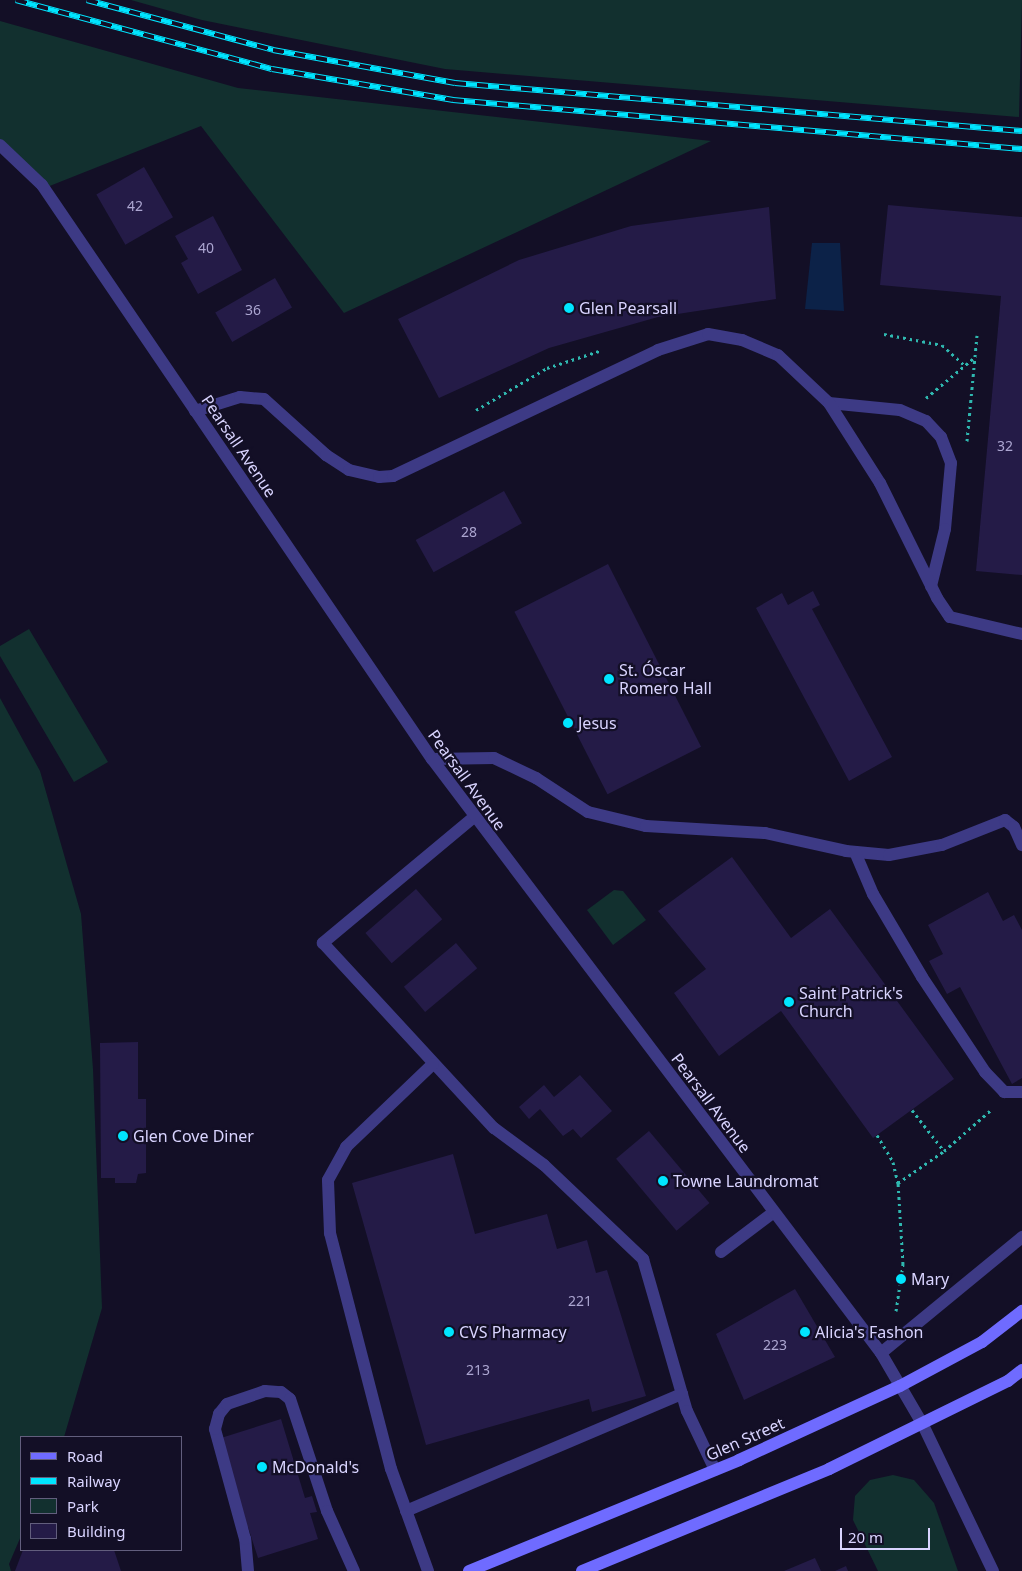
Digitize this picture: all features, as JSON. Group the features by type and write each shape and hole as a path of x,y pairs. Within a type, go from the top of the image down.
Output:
{"main road":[{"name":"Glen Street","path":"469,1571 715,1470 900,1386 982,1342 1022,1311"},
{"path":"582,1571 829,1469 923,1425 1008,1381 1022,1370"}],"street":[{"name":"Pearsall Avenue","path":"0,145 42,185 432,759 474,817 881,1353 923,1425 993,1571"},
{"path":"195,411 240,397 264,399 326,455 349,470 379,477 393,476 658,350 708,334 742,340 778,356 829,403 880,483 931,586 950,617 1022,634"},
{"path":"829,403 900,410 926,421 941,437 951,463 945,529 931,586"},
{"path":"432,759 494,758 536,778 588,812 618,821 646,826 765,833 855,852 890,856 933,847 1005,820 1014,827 1022,845"},
{"path":"474,817 323,943 432,1064 494,1128 544,1165 643,1260 682,1394 715,1470"},
{"path":"855,852 873,894 922,977 985,1072 1004,1092 1022,1092"},
{"path":"428,1571 391,1469 330,1233 328,1180 346,1147 432,1064"},
{"path":"722,1252 774,1212"},
{"path":"881,1353 1022,1237"},
{"path":"248,1571 246,1539 215,1429 219,1414 227,1404 265,1391 280,1392 290,1399 327,1511 354,1571"},
{"path":"406,1511 682,1394"}],"path":[{"path":"884,334 942,345 965,366"},
{"path":"967,446 977,335"},
{"path":"920,403 975,357"},
{"path":"898,1183 944,1151 991,1111 1004,1092"},
{"path":"912,1110 944,1151"},
{"path":"877,1135 893,1162 898,1183 902,1264 896,1317"}],"green space":[{"path":"131,0 1022,0 1019,117 445,69 202,20"},
{"path":"0,21 238,88 711,141 344,313 201,126 42,189 0,147"},
{"path":"29,629 108,762 74,782 0,656 0,646"},
{"path":"0,698 40,771 81,914 93,1069 102,1308 64,1436 20,1436 20,1538 9,1564 11,1571 0,1571"},
{"path":"614,890 623,891 646,920 613,945 587,910"},
{"path":"893,1475 914,1480 934,1503 958,1571 878,1571 853,1520 855,1496 870,1480"}],"water":[{"path":"812,243 840,243 844,311 805,309"}],"building":[{"path":"144,167 173,217 125,245 96,194"},
{"path":"888,205 1022,217 1022,575 976,571 1001,296 880,285"},
{"name":"Glen Pearsall","path":"769,207 776,299 658,317 549,348 439,398 398,319 519,260 631,226"},
{"path":"213,216 242,270 198,294 181,263 188,259 175,236"},
{"path":"275,278 292,307 232,342 215,312"},
{"path":"504,491 522,523 434,572 416,540"},
{"name":"St. Óscar Romero Hall","path":"608,564 701,747 608,794 514,612"},
{"path":"813,591 820,605 812,609 892,757 849,781 756,608 782,593 788,605"},
{"name":"Saint Patrick's Church","path":"732,857 791,938 830,909 954,1079 873,1138 781,1011 719,1056 674,993 706,969 658,911"},
{"path":"416,889 442,919 392,963 365,933"},
{"name":"Saint Patrick's Church","path":"988,892 1003,921 1014,915 1022,930 1022,1078 1012,1084 960,987 947,994 929,961 943,954 928,925"},
{"path":"456,943 477,968 425,1012 404,987"},
{"name":"Glen Cove Diner","path":"138,1042 138,1099 146,1099 146,1173 138,1174 136,1183 115,1183 115,1178 101,1178 100,1043"},
{"path":"580,1075 612,1111 581,1138 573,1129 563,1136 540,1109 529,1119 519,1107 544,1085 554,1097"},
{"name":"Towne Laundromat","path":"649,1131 709,1203 676,1231 616,1159"},
{"path":"453,1154 475,1234 547,1214 557,1249 587,1240 596,1273 607,1270 646,1396 592,1412 589,1399 426,1445 352,1183"},
{"path":"795,1289 835,1357 744,1400 716,1334"},
{"name":"McDonald's","path":"281,1419 305,1498 312,1496 317,1512 310,1513 318,1539 258,1558 248,1527 245,1528 221,1438"},
{"path":"23,1551 114,1551 121,1571 15,1571"},
{"path":"815,1558 821,1571 784,1571"},
{"path":"846,1566 848,1571 835,1571"}],"railway":[{"path":"16,0 272,69 453,100 1022,149"},
{"path":"87,0 273,50 455,83 1022,131"}],"place":[{"name":"Glen Pearsall","path":"569,308"},
{"name":"St. Óscar Romero Hall","path":"609,679"},
{"name":"Jesus","path":"568,723"},
{"name":"Saint Patrick's Church","path":"789,1002"},
{"name":"Glen Cove Diner","path":"123,1136"},
{"name":"Towne Laundromat","path":"663,1181"},
{"name":"Mary","path":"901,1279"},
{"name":"CVS Pharmacy","path":"449,1332"},
{"name":"Alicia's Fashon","path":"805,1332"},
{"name":"McDonald's","path":"262,1467"}]}
